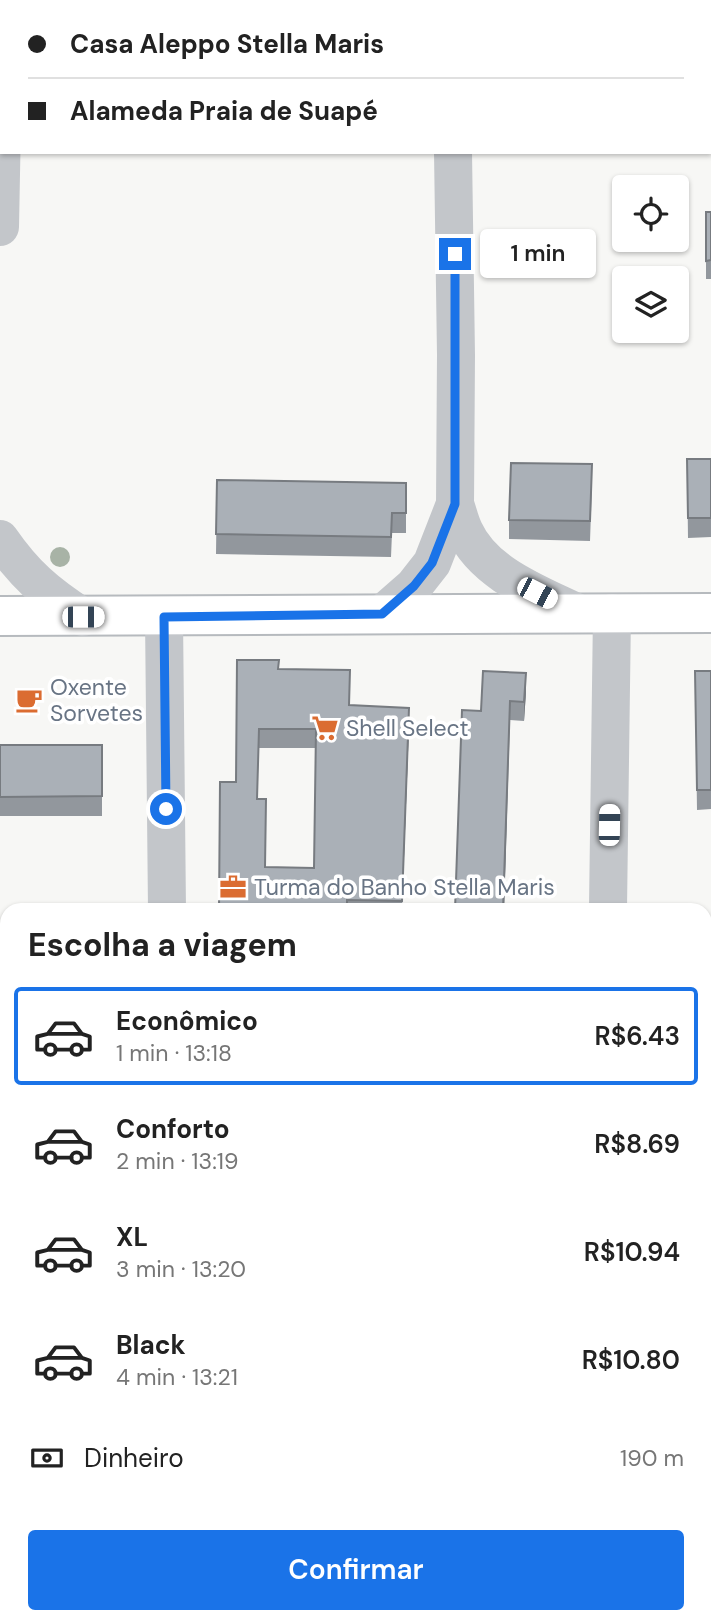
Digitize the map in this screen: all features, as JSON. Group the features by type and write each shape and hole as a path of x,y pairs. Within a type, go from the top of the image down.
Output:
{"main road":[{"path":"0,616 711,613"}],"street":[{"path":"0,227 1,154"},
{"path":"453,154 455,504 465,532 482,556 508,578 595,613 608,903"},
{"path":"382,614 414,586 432,563 455,504"},
{"path":"0,539 18,565 49,595 83,617"},
{"path":"164,617 167,903"}],"building":[{"path":"706,212 711,212 711,260 706,261"},
{"path":"687,459 711,459 711,518 688,518"},
{"path":"511,463 592,464 590,521 509,520"},
{"path":"217,480 406,483 406,513 392,513 391,537 216,534"},
{"path":"237,660 279,660 278,669 350,670 349,705 409,708 402,901 219,903 220,782 236,782","holes":["259,729 316,729 314,868 265,867 266,799 257,799"]},
{"path":"483,671 526,673 524,702 510,701 503,903 455,903 462,710 481,711"},
{"path":"695,671 711,671 711,790 697,790"},
{"path":"0,745 102,745 102,796 0,797"}],"place":[{"name":"Oxente Sorvetes","path":"29,700"},
{"name":"Shell Select","path":"325,728"},
{"name":"Turma do Banho Stella Maris","path":"233,887"}],"route":[{"path":"166,809 164,617 382,614 414,586 439,551 455,504 455,254"}]}
